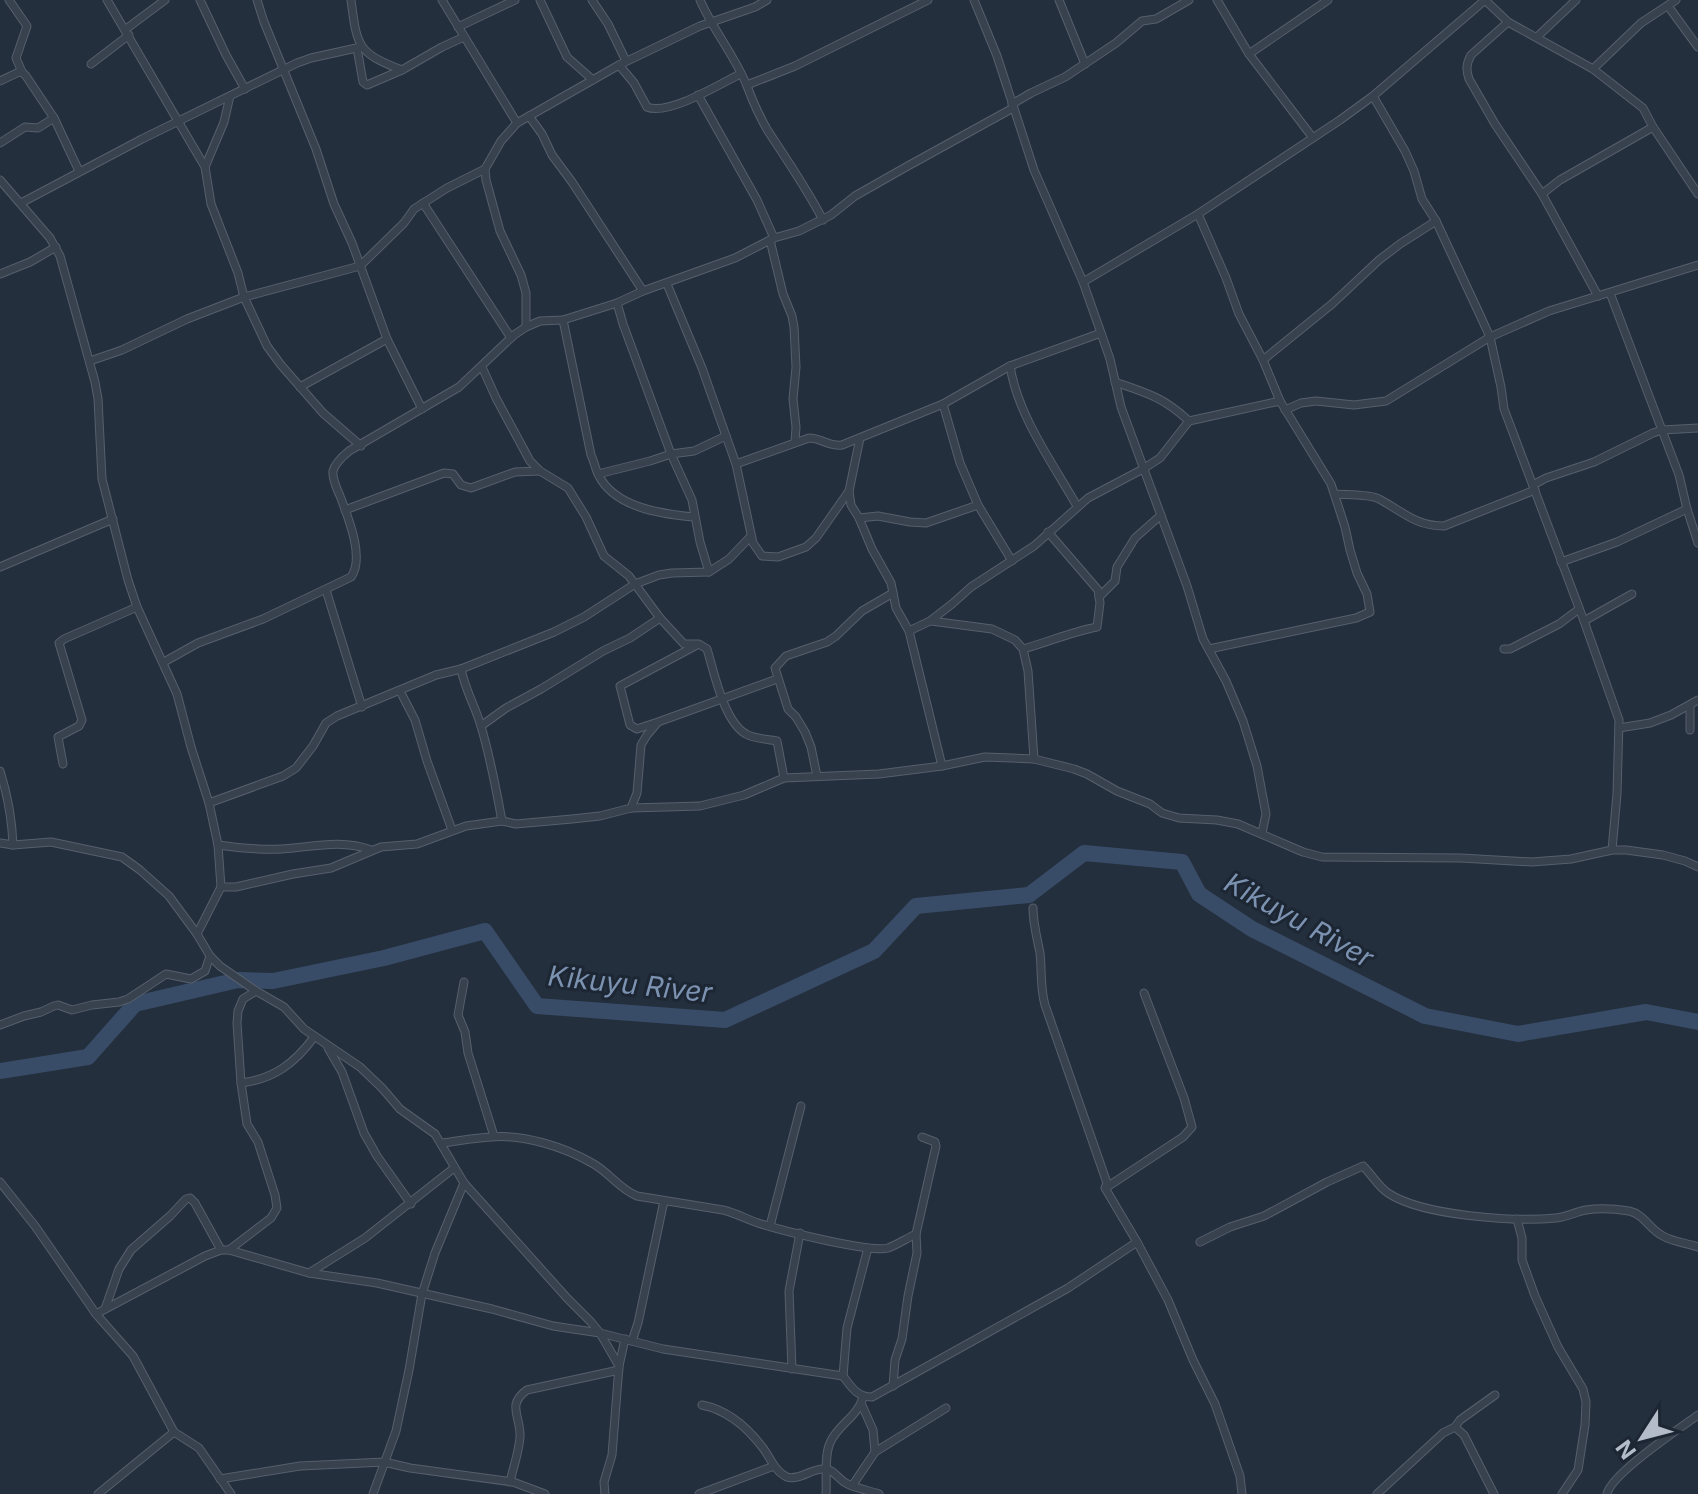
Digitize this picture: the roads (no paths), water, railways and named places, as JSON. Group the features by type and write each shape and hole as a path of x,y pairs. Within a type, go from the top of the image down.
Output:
{"street":[{"path":"9,0 27,26 16,58 22,72 54,118 79,171"},
{"path":"107,0 205,167 211,204 244,297 267,346 323,413 361,446"},
{"path":"91,64 165,0"},
{"path":"200,0 245,89"},
{"path":"257,0 387,339 422,409"},
{"path":"351,0 367,85 464,37"},
{"path":"442,0 517,123"},
{"path":"458,27 515,0"},
{"path":"540,0 567,57 593,80"},
{"path":"592,0 608,24 622,63 648,108 666,107 740,74"},
{"path":"700,0 761,117 823,220"},
{"path":"90,361 244,297 360,266 414,209 485,169 501,141 517,123 622,63 767,0"},
{"path":"747,85 795,66 928,0"},
{"path":"974,0 997,56 1034,170 1083,282 1121,407 1187,586 1203,639 1243,721 1257,766 1266,814 1262,833"},
{"path":"1059,0 1085,64"},
{"path":"164,662 198,643 263,619 351,577 357,559 349,518 333,470 343,457 459,387 526,327 540,321 563,320 617,303 823,220 861,193 1031,93 1065,77 1116,43 1142,21 1156,19 1189,0"},
{"path":"1217,0 1249,54 1313,138"},
{"path":"1249,54 1328,0"},
{"path":"1083,282 1198,214 1373,96 1485,0 1508,22 1593,69 1643,108 1698,194"},
{"path":"1537,37 1576,0"},
{"path":"1593,69 1651,14 1676,0"},
{"path":"1668,6 1698,47"},
{"path":"1508,22 1471,55 1466,71 1495,124 1542,194 1598,296"},
{"path":"21,203 284,70 311,58 359,47"},
{"path":"359,47 376,60 402,70"},
{"path":"0,81 22,72"},
{"path":"698,95 757,200 772,239 783,294 794,327 795,442"},
{"path":"205,167 224,122 230,96"},
{"path":"1373,96 1405,151 1422,199 1436,221 1490,337 1504,409 1619,720 1612,850"},
{"path":"529,116 643,291"},
{"path":"0,143 25,127 38,128 54,118"},
{"path":"1542,194 1560,180 1653,127"},
{"path":"485,169 500,231 526,293 526,327"},
{"path":"0,180 56,247 90,361 98,399 102,479 128,580 183,711 209,803 218,845 221,887 197,934"},
{"path":"423,203 511,338"},
{"path":"1198,214 1239,314 1280,401 1331,484 1370,612 1356,618 1209,649"},
{"path":"1263,360 1332,304 1379,260 1436,221"},
{"path":"0,274 56,247"},
{"path":"1285,410 1316,401 1354,405 1386,401 1490,337 1549,311 1698,265"},
{"path":"667,284 702,368 736,464 751,536 762,556 778,557 806,547 816,538 849,491"},
{"path":"1610,293 1679,475 1698,543"},
{"path":"617,303 671,454 692,500 709,572"},
{"path":"563,320 591,455 604,484 644,510 694,517"},
{"path":"736,464 809,438 837,446 860,438 943,404 1010,366 1101,333"},
{"path":"300,387 387,339"},
{"path":"1010,366 1029,420 1077,506"},
{"path":"482,367 530,461 568,488 604,556 635,584 684,644 699,644 707,649 724,705 746,734 777,741 784,778"},
{"path":"1115,382 1172,405 1189,421"},
{"path":"909,631 930,621 971,587 1034,546 1088,498 1143,469 1164,454 1189,421 1280,401"},
{"path":"943,404 960,463 978,505 1012,561"},
{"path":"1335,494 1378,498 1407,517 1444,526 1534,488 1546,478 1594,462 1641,438 1662,430 1698,428"},
{"path":"598,474 671,454 694,451 726,436"},
{"path":"860,438 849,491 851,505 891,583 896,608 909,631 942,766"},
{"path":"345,510 444,473 453,474 461,485 471,488 515,472 540,471"},
{"path":"859,518 878,516 926,523 978,505"},
{"path":"1561,562 1617,542 1687,509"},
{"path":"1099,597 1115,581 1117,567 1135,538 1161,515"},
{"path":"0,567 113,519"},
{"path":"1023,649 1071,632 1097,627 1098,590 1048,532"},
{"path":"209,803 283,776 296,768 326,723 337,716 436,675 461,669 554,632 635,584 659,575 709,572 729,559 751,536"},
{"path":"326,590 362,707"},
{"path":"817,776 811,747 796,717 788,709 775,668 786,656 827,642 862,611 893,593"},
{"path":"1584,621 1632,594"},
{"path":"63,764 58,737 79,726 82,720 59,643 137,607"},
{"path":"1504,649 1510,649 1559,624 1579,609"},
{"path":"481,726 506,708 660,618"},
{"path":"930,621 992,629 1015,640 1023,649 1028,671 1034,759"},
{"path":"699,644 620,686 630,725 637,729 777,679"},
{"path":"461,669 465,688 481,726 502,821"},
{"path":"400,691 415,720 452,830"},
{"path":"1619,728 1650,723 1698,700"},
{"path":"1690,705 1690,730"},
{"path":"631,808 637,793 641,745 658,722"},
{"path":"221,887 236,887 331,868 371,850 417,844 466,826 600,816 631,808 700,806 744,795 784,778 879,774 985,757 1034,759 1087,774 1117,791 1150,804 1162,813 1238,824 1322,857 1532,862 1571,859 1612,850 1639,850 1698,867"},
{"path":"0,771 13,821 13,845"},
{"path":"0,843 51,842 122,857 140,870 169,896 220,966 284,1007 304,1029 360,1067 400,1109 428,1128 441,1143 464,1183 600,1333 619,1368"},
{"path":"218,845 277,849 343,844 371,850"},
{"path":"1033,908 1045,1005 1107,1183 1105,1188 1168,1300 1215,1404 1240,1476 1242,1494"},
{"path":"0,1025 54,1006 72,1010 119,1002 166,974 191,979 205,971 210,956"},
{"path":"464,982 458,1015 494,1136"},
{"path":"96,1314 205,1256 225,1250 271,1218 277,1208 258,1142 247,1124 241,1083 238,1011 243,999 256,991"},
{"path":"1105,1188 1183,1137 1192,1127 1144,993"},
{"path":"241,1083 269,1076 301,1055 314,1037"},
{"path":"327,1046 342,1072 364,1133 411,1204"},
{"path":"770,1226 801,1106"},
{"path":"441,1143 494,1136 565,1149 596,1165 629,1193 723,1210 770,1226 868,1248 887,1248 916,1234"},
{"path":"893,1386 895,1360 902,1339 917,1253 916,1234 936,1146 935,1142 922,1137"},
{"path":"1200,1242 1230,1227 1264,1216 1363,1166 1385,1190 1409,1204 1465,1215 1517,1219 1555,1218 1590,1209 1626,1211 1640,1216 1664,1237 1698,1247"},
{"path":"309,1273 365,1238 454,1168"},
{"path":"373,1494 396,1431 422,1294 464,1183"},
{"path":"1,1184 35,1226 96,1314 133,1356 174,1432 199,1448 231,1494"},
{"path":"105,1309 119,1269 131,1250 190,1198 225,1250 309,1273 377,1283 663,1349 843,1376"},
{"path":"605,1494 604,1482 612,1455 619,1368 638,1323 664,1201"},
{"path":"1517,1219 1522,1238 1522,1260 1535,1296 1558,1347 1583,1389 1586,1402 1578,1470 1562,1494"},
{"path":"792,1369 789,1291 800,1233"},
{"path":"826,1494 830,1443 862,1400 893,1386 1068,1288 1137,1242"},
{"path":"868,1248 847,1328 843,1376 862,1400 873,1430 875,1452"},
{"path":"510,1482 520,1436 515,1408 518,1396 527,1390 619,1368"},
{"path":"1377,1494 1443,1433 1495,1395"},
{"path":"702,1405 722,1411 739,1423 774,1466 787,1477 795,1478 820,1468 827,1469 852,1486 879,1494"},
{"path":"852,1486 875,1452 946,1408"},
{"path":"1607,1494 1609,1487 1633,1464 1698,1415"},
{"path":"1455,1427 1464,1435 1494,1494"},
{"path":"98,1494 174,1432"},
{"path":"220,1479 300,1466 384,1462 510,1482 545,1494"},
{"path":"699,1494 774,1466"}],"waterway":[{"name":"Kikuyu River","path":"0,1071 88,1057 135,1004 238,980 273,981 384,958 485,931 537,1006 725,1020 874,951 916,906 1029,895 1084,853 1182,862 1199,894 1252,929 1425,1016 1518,1034 1646,1012 1698,1022"}]}
